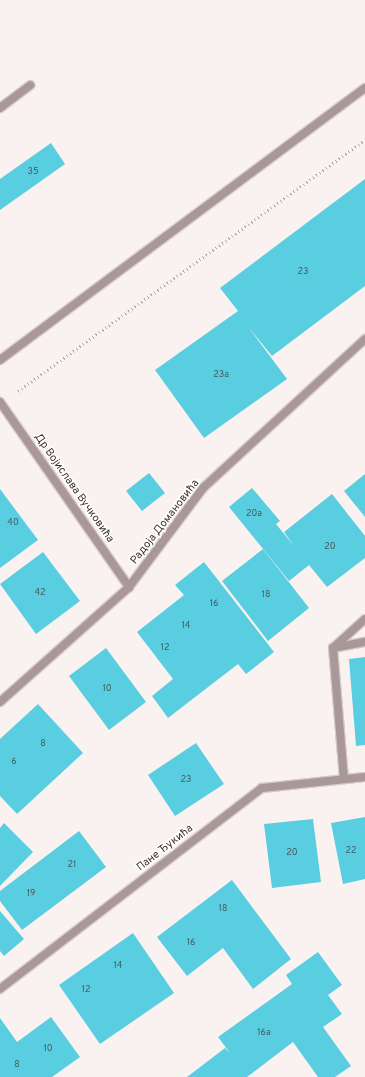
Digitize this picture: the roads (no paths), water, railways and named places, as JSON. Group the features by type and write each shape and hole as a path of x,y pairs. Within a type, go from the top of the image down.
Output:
{"street":[{"path":"0,108 30,85"},
{"path":"0,360 365,88"},
{"name":"Радоја Домановића","path":"0,702 128,587 203,488 365,339"},
{"name":"Др Војислава Вучковића","path":"1,403 128,587"},
{"path":"333,648 365,619"},
{"path":"333,648 365,642"},
{"path":"333,648 344,779"},
{"name":"Пане Ђукића","path":"0,989 262,788 365,777"}]}
